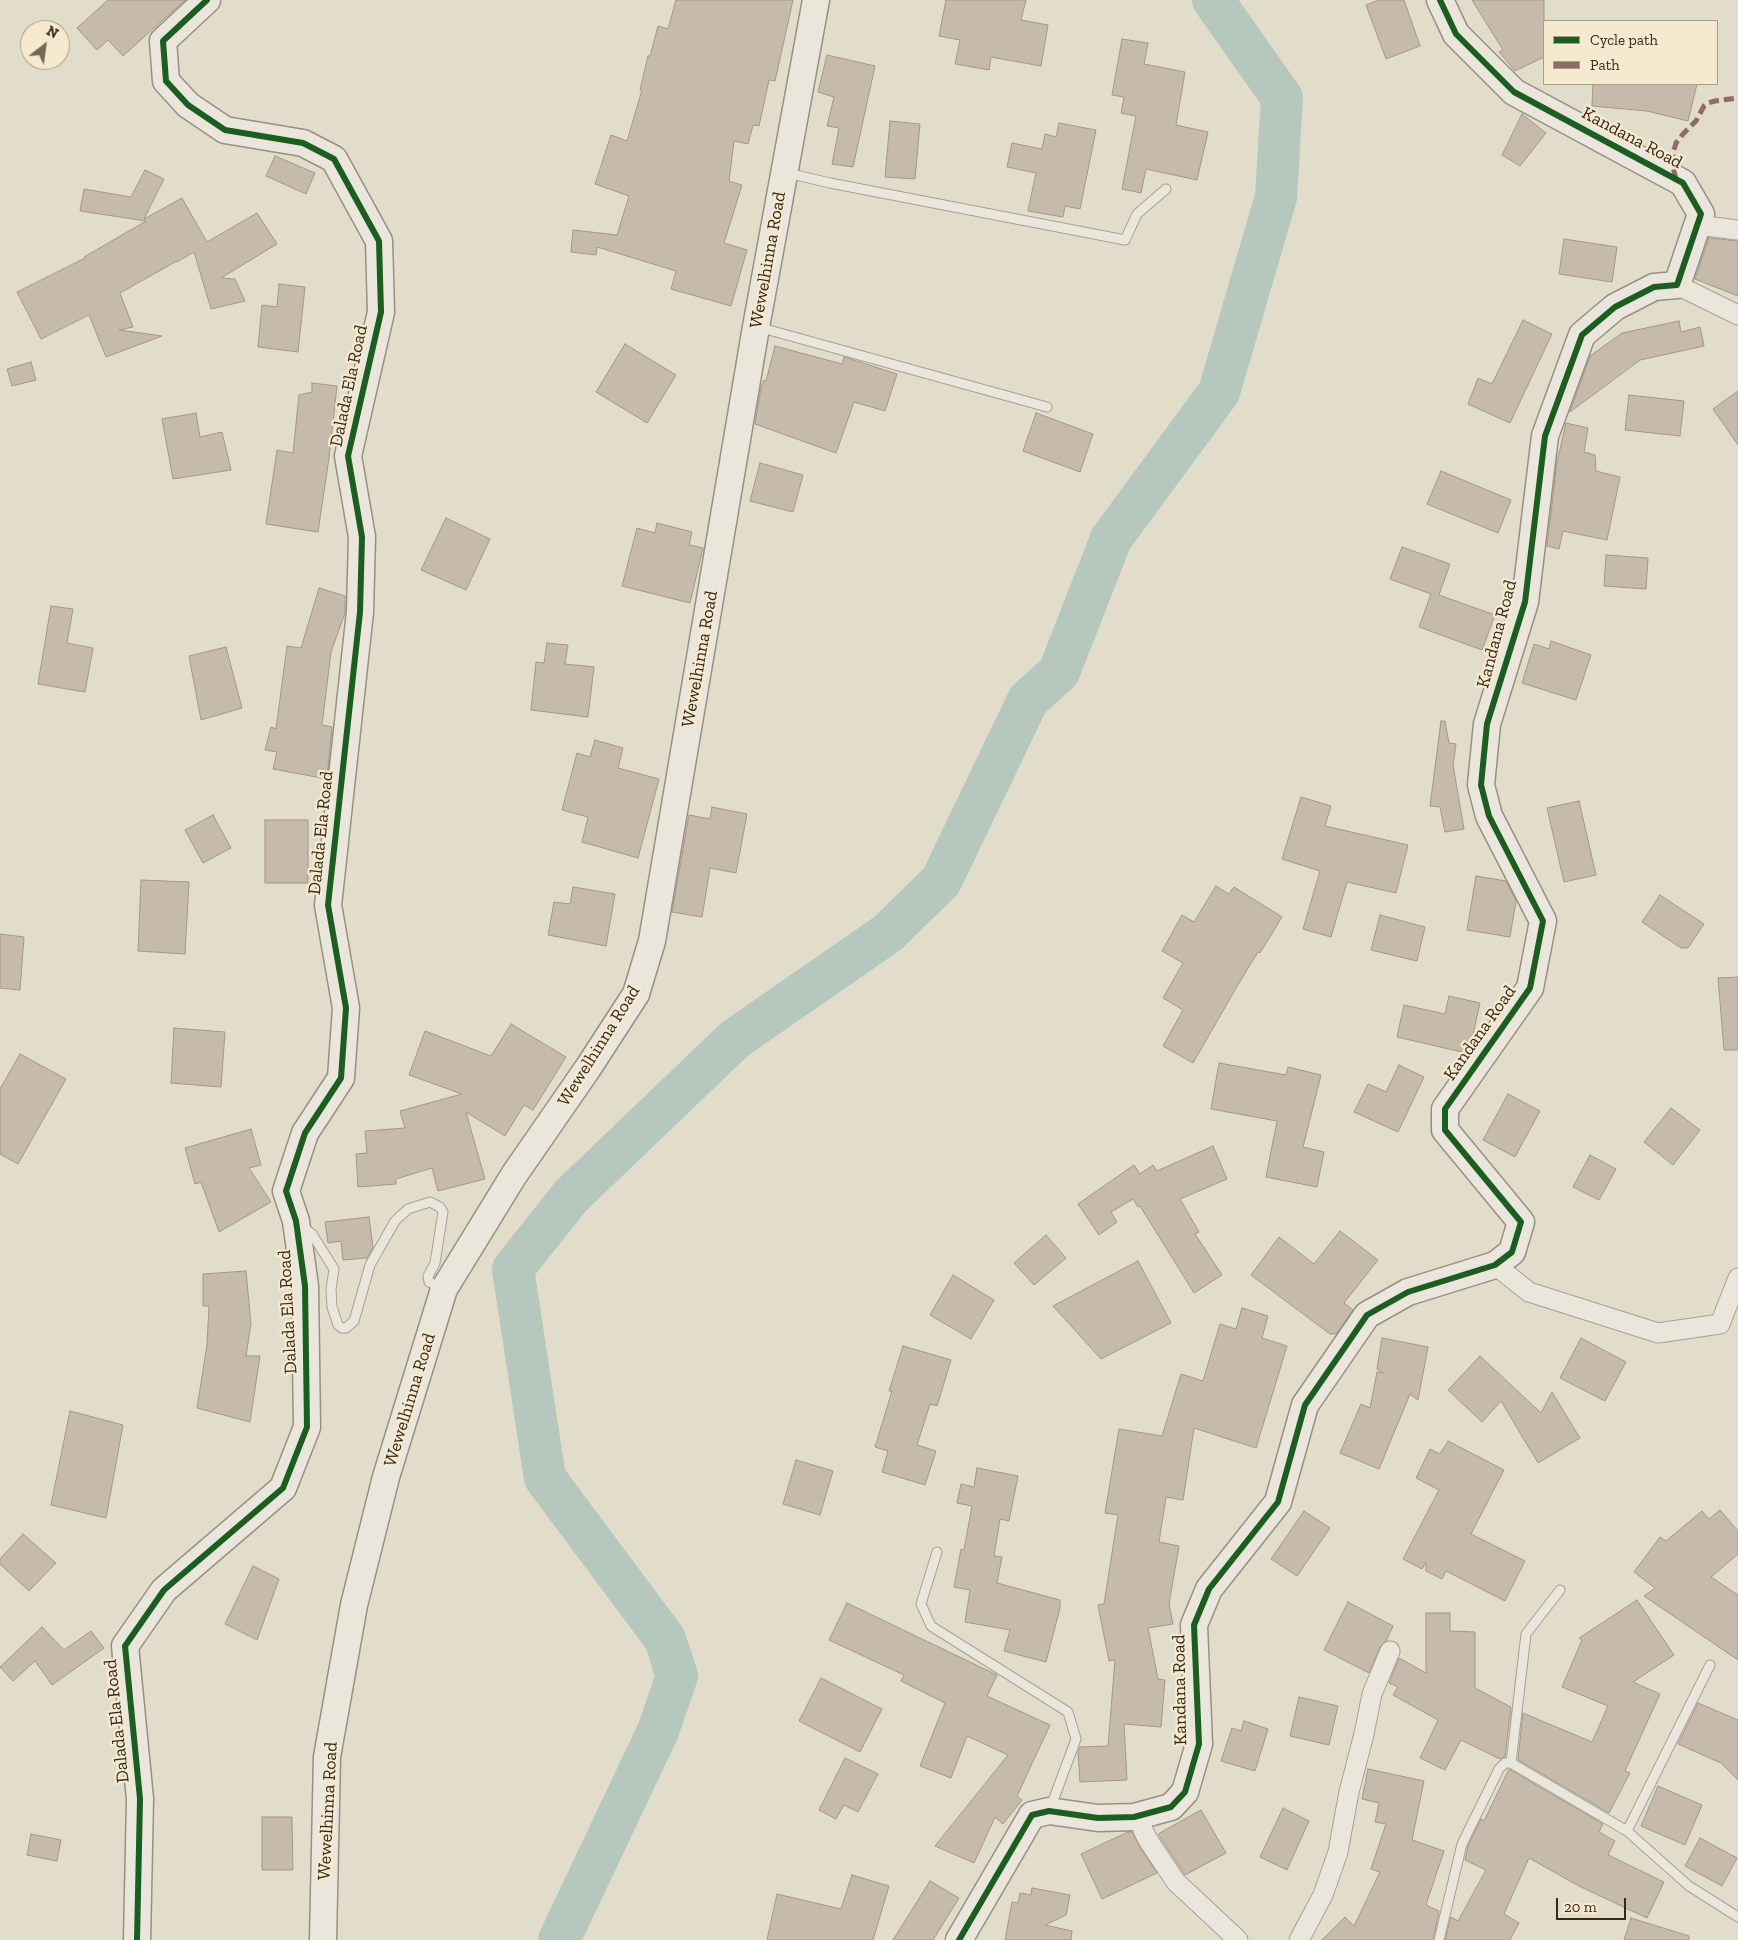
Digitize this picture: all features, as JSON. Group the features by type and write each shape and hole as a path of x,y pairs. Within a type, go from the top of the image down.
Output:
{"street":[{"name":"Dalada Ela Road","path":"137,1940 140,1799 125,1646 164,1590 283,1488 307,1427 305,1286 296,1221 286,1191 305,1133 341,1078 346,1008 328,905 360,612 362,537 348,456 381,312 379,241 334,159 303,143 225,130 188,105 166,81 163,42 207,0"},
{"name":"Wewelhinna Road","path":"324,1940 327,1757 354,1605 386,1478 444,1289 514,1175 588,1068 636,994 654,932 756,327 816,0"},
{"name":"Kandana Road","path":"1049,1812 1098,1818 1139,1816 1172,1807 1185,1792 1199,1744 1194,1625 1209,1589 1278,1502 1305,1405 1366,1315 1408,1292 1495,1265 1512,1252 1521,1222 1445,1130 1444,1109 1530,988 1544,921 1489,816 1482,785 1487,724 1525,602 1545,436 1582,335 1615,306 1654,287 1677,285 1701,214 1683,183 1514,92 1456,34 1440,0"},
{"path":"1698,225 1738,230"},
{"path":"1677,285 1738,315"},
{"path":"1495,1265 1530,1292 1658,1333 1720,1324 1738,1278"},
{"path":"1299,1940 1323,1895 1338,1852 1349,1792 1372,1694 1390,1651"},
{"path":"959,1940 1032,1815 1049,1812"},
{"path":"1139,1816 1142,1830 1176,1882 1238,1940"}],"lane":[{"path":"784,172 830,183 1125,240 1137,214 1166,189"},
{"path":"756,327 1047,406"},
{"path":"296,1221 312,1234 334,1269 331,1289 332,1306 338,1325 342,1328 346,1328 354,1320 370,1266 396,1221 408,1209 430,1202 440,1206 443,1212 435,1263 428,1276 429,1282 444,1289"},
{"path":"937,1552 921,1604 931,1626 1068,1712 1076,1739 1049,1812"},
{"path":"1511,1763 1526,1634 1560,1590"},
{"path":"1627,1831 1710,1665"},
{"path":"1438,1940 1465,1837 1499,1769 1505,1763 1511,1763 1627,1831 1689,1886 1738,1917"}],"building":[{"path":"108,0 185,0 123,56 108,40 97,50 77,28"},
{"path":"676,0 793,0 775,81 769,80 759,126 753,125 748,144 734,141 729,181 742,185 724,243 747,250 731,306 671,289 676,271 597,247 596,255 571,252 573,230 617,235 629,196 595,184 611,135 627,141 642,90 640,90 648,56 650,56 658,26 668,29"},
{"path":"946,0 1026,0 1021,20 1048,25 1041,66 991,57 989,70 955,64 960,40 939,36"},
{"path":"1379,0 1404,0 1420,46 1386,59 1366,5"},
{"path":"1472,0 1544,0 1543,57 1515,71 1499,52 1503,50"},
{"path":"1122,39 1148,43 1144,64 1185,72 1176,125 1208,132 1197,180 1146,169 1141,193 1122,189 1136,116 1121,113 1124,97 1112,95"},
{"path":"827,55 875,66 853,167 832,164 839,128 827,126 834,97 818,92"},
{"path":"1593,85 1697,85 1688,121 1647,111 1592,106"},
{"path":"1522,114 1546,133 1520,166 1502,155"},
{"path":"890,121 920,124 915,179 885,177"},
{"path":"1059,123 1096,130 1080,209 1065,206 1063,217 1028,211 1036,173 1007,167 1012,143 1042,149 1045,134 1056,137"},
{"path":"275,156 315,173 306,194 266,176"},
{"path":"145,170 164,179 144,219 182,198 207,242 257,213 277,244 221,278 235,279 245,301 211,309 194,252 120,293 133,327 119,330 162,336 106,357 89,315 41,339 17,292 85,258 146,221 80,211 84,189 131,197"},
{"path":"1709,238 1738,241 1738,296 1695,279"},
{"path":"1564,239 1617,247 1612,282 1559,274"},
{"path":"279,284 305,287 298,352 258,347 262,305 277,307"},
{"path":"1523,320 1552,334 1510,423 1468,404 1478,378 1492,384"},
{"path":"1679,321 1681,332 1700,327 1704,346 1640,360 1570,412 1590,356 1622,333"},
{"path":"625,344 676,375 647,423 596,392"},
{"path":"775,346 842,364 844,357 897,374 885,411 854,402 836,453 755,424 761,388 764,380 766,381"},
{"path":"31,362 36,380 12,386 7,369"},
{"path":"312,383 337,386 318,532 266,524 277,450 293,453 299,395 312,392"},
{"path":"1738,391 1738,445 1713,409"},
{"path":"1629,395 1684,401 1680,436 1625,430"},
{"path":"196,413 200,437 222,432 231,470 173,479 162,419"},
{"path":"1036,413 1093,434 1080,472 1023,451"},
{"path":"1566,423 1588,428 1584,452 1595,455 1596,471 1620,477 1607,540 1563,531 1559,549 1547,546 1557,462"},
{"path":"760,463 803,475 793,512 750,501"},
{"path":"1441,471 1511,500 1498,533 1427,504"},
{"path":"446,518 490,539 466,590 421,570"},
{"path":"657,523 692,532 689,545 703,548 690,603 622,586 637,528 655,533"},
{"path":"1402,547 1450,564 1439,595 1495,615 1482,650 1419,627 1431,594 1390,579"},
{"path":"1606,555 1648,558 1646,589 1604,586"},
{"path":"319,588 345,596 345,613 331,652 322,725 332,727 327,779 273,769 277,752 265,750 271,727 276,729 287,646 301,648"},
{"path":"51,606 73,609 67,643 93,648 85,692 38,684"},
{"path":"1551,641 1591,655 1576,700 1522,683 1534,644 1549,649"},
{"path":"547,643 568,645 565,664 594,667 588,717 531,710 536,662 544,663"},
{"path":"226,647 242,708 201,720 189,656"},
{"path":"1441,721 1445,721 1449,743 1456,744 1453,765 1464,829 1445,832 1440,807 1430,806"},
{"path":"595,740 623,748 618,768 659,779 638,858 582,842 588,817 562,810 577,753 590,757"},
{"path":"1301,797 1331,806 1325,826 1408,845 1396,893 1347,882 1331,937 1303,929 1320,871 1282,859"},
{"path":"1579,801 1596,875 1564,882 1547,808"},
{"path":"712,807 747,814 736,873 710,868 702,917 672,912 689,815 710,819"},
{"path":"213,815 231,848 203,863 185,830"},
{"path":"265,820 308,820 308,883 265,883"},
{"path":"1476,876 1506,881 1516,901 1510,937 1467,930"},
{"path":"141,880 189,882 185,954 138,951"},
{"path":"1216,886 1229,894 1234,887 1282,917 1239,983 1193,1063 1163,1046 1183,1010 1163,998 1183,963 1162,951 1182,915 1194,922"},
{"path":"573,887 615,894 606,946 548,935 554,902 570,904"},
{"path":"1660,895 1704,924 1688,948 1681,948 1642,922"},
{"path":"1380,915 1425,927 1417,961 1371,950"},
{"path":"0,934 24,937 20,990 0,988"},
{"path":"1738,977 1738,1050 1724,1050 1718,978"},
{"path":"1449,996 1480,1003 1470,1048 1466,1053 1397,1037 1404,1005 1445,1014"},
{"path":"511,1024 566,1057 533,1110 524,1105 505,1136 466,1112 485,1179 438,1191 432,1168 396,1179 396,1184 358,1187 356,1154 367,1153 365,1131 405,1128 400,1111 462,1094 409,1075 425,1031 491,1056"},
{"path":"174,1028 225,1032 221,1087 171,1083"},
{"path":"20,1054 66,1079 18,1164 0,1154 0,1089"},
{"path":"1219,1063 1286,1075 1288,1067 1321,1075 1303,1147 1324,1152 1317,1187 1266,1177 1277,1121 1211,1109"},
{"path":"1399,1065 1424,1077 1398,1132 1354,1112 1368,1084 1386,1092"},
{"path":"1508,1094 1540,1111 1515,1157 1483,1140"},
{"path":"1671,1108 1700,1130 1673,1165 1644,1142"},
{"path":"251,1129 261,1165 249,1168 271,1202 219,1232 201,1182 195,1184 185,1148"},
{"path":"1213,1146 1227,1179 1180,1199 1199,1232 1195,1234 1222,1275 1194,1293 1140,1206 1138,1207 1133,1199 1111,1212 1117,1222 1099,1235 1078,1204 1134,1165 1140,1174 1153,1165 1157,1171"},
{"path":"1590,1155 1616,1169 1599,1200 1573,1187"},
{"path":"369,1217 373,1247 367,1258 343,1260 341,1241 328,1243 325,1222"},
{"path":"1340,1231 1378,1260 1344,1303 1353,1310 1336,1334 1330,1334 1251,1275 1279,1237 1314,1264"},
{"path":"1046,1235 1066,1258 1034,1285 1014,1263"},
{"path":"1138,1261 1171,1323 1101,1359 1053,1306"},
{"path":"246,1271 251,1324 246,1356 260,1356 250,1422 197,1408 207,1345 209,1306 203,1306 203,1274"},
{"path":"953,1275 994,1300 971,1339 930,1315"},
{"path":"1242,1308 1268,1316 1262,1338 1287,1346 1256,1448 1194,1428 1183,1500 1166,1497 1159,1542 1179,1546 1169,1604 1173,1624 1148,1628 1158,1679 1165,1680 1161,1727 1124,1724 1127,1780 1080,1782 1078,1752 1080,1747 1108,1746 1115,1660 1109,1661 1098,1605 1104,1604 1118,1515 1105,1513 1119,1429 1162,1436 1181,1374 1203,1381 1220,1324 1236,1329"},
{"path":"1382,1338 1428,1347 1418,1400 1410,1394 1379,1469 1340,1453 1361,1404 1370,1408 1377,1372 1383,1373 1377,1369"},
{"path":"1581,1338 1626,1362 1605,1401 1560,1378"},
{"path":"903,1346 951,1360 937,1406 930,1404 917,1445 936,1451 925,1485 882,1472 888,1451 875,1447"},
{"path":"1480,1356 1541,1413 1552,1392 1580,1438 1538,1463 1501,1401 1482,1422 1448,1390"},
{"path":"70,1411 123,1425 106,1518 51,1505"},
{"path":"1448,1441 1504,1470 1471,1534 1525,1561 1505,1601 1446,1571 1442,1579 1426,1571 1426,1562 1422,1569 1403,1559 1439,1490 1416,1478 1430,1449 1440,1454"},
{"path":"796,1460 833,1471 820,1515 783,1504"},
{"path":"977,1468 1018,1476 1009,1521 1000,1519 994,1556 1002,1557 997,1583 1060,1600 1060,1608 1046,1662 1004,1651 1010,1630 965,1622 970,1590 954,1587 961,1549 964,1550 972,1506 957,1503 961,1484 974,1487"},
{"path":"1720,1510 1738,1531 1738,1554 1711,1577 1738,1595 1738,1660 1644,1596 1655,1588 1634,1572 1660,1537 1666,1541 1702,1511 1709,1519"},
{"path":"1304,1511 1330,1528 1297,1576 1271,1559"},
{"path":"23,1534 56,1563 29,1591 0,1564 0,1559"},
{"path":"253,1566 279,1579 257,1640 225,1624"},
{"path":"1637,1600 1674,1655 1633,1682 1660,1694 1625,1771 1630,1773 1609,1813 1518,1760 1523,1713 1592,1742 1608,1706 1562,1687 1582,1640 1579,1638"},
{"path":"1348,1602 1393,1626 1386,1641 1380,1647 1369,1673 1324,1650"},
{"path":"847,1603 997,1675 987,1696 1050,1725 1017,1796 1022,1800 1003,1824 995,1817 974,1863 935,1846 1008,1755 967,1736 951,1778 920,1766 945,1703 901,1681 904,1675 829,1640"},
{"path":"1426,1613 1450,1613 1450,1631 1475,1632 1475,1688 1511,1707 1505,1757 1500,1759 1461,1740 1445,1770 1420,1758 1438,1720 1393,1695 1398,1687 1389,1683 1399,1658 1426,1673"},
{"path":"42,1627 64,1650 91,1631 104,1648 52,1685 35,1661 13,1681 0,1667"},
{"path":"821,1678 882,1709 860,1752 799,1721"},
{"path":"1299,1697 1338,1706 1329,1745 1290,1736"},
{"path":"1698,1703 1738,1720 1738,1780 1721,1763 1678,1744"},
{"path":"1244,1721 1268,1729 1255,1771 1221,1761 1232,1728 1241,1731"},
{"path":"845,1758 878,1774 858,1812 844,1805 836,1819 819,1810"},
{"path":"1368,1769 1424,1781 1412,1840 1444,1851 1426,1905 1439,1911 1433,1940 1322,1940 1345,1917 1354,1926 1380,1872 1371,1869 1386,1824 1375,1822 1379,1803 1362,1799"},
{"path":"1509,1769 1603,1824 1599,1832 1615,1841 1608,1855 1664,1882 1647,1918 1579,1886 1529,1858 1504,1914 1519,1923 1510,1940 1445,1940 1451,1917 1458,1921 1486,1870 1465,1860 1468,1846 1481,1819 1484,1821"},
{"path":"1658,1786 1702,1805 1685,1845 1641,1826"},
{"path":"1283,1808 1309,1821 1287,1870 1260,1857"},
{"path":"1201,1810 1226,1853 1185,1875 1158,1834"},
{"path":"262,1817 292,1817 293,1870 262,1870"},
{"path":"1128,1832 1132,1832 1157,1873 1102,1899 1081,1854"},
{"path":"31,1834 61,1840 57,1861 27,1855"},
{"path":"1700,1838 1737,1858 1722,1886 1685,1866"},
{"path":"852,1875 889,1886 873,1940 767,1940 777,1894 841,1909"},
{"path":"930,1881 959,1898 933,1940 893,1940"},
{"path":"1032,1888 1070,1895 1066,1915 1045,1925 1072,1931 1071,1940 1005,1940 1012,1902 1018,1903 1020,1893 1031,1895"},
{"path":"1631,1918 1689,1936 1689,1940 1624,1940"}],"waterway":[{"path":"559,1940 658,1731 677,1676 665,1639 545,1478 513,1269 571,1196 735,1039 888,933 941,881 1028,700 1059,672 1111,539 1219,392 1276,197 1282,98 1213,0"}],"marked path":[{"path":"1676,179 1672,163 1676,143 1696,121 1704,106 1715,101 1738,98"}],"cycle path":[{"path":"137,1940 140,1799 125,1646 164,1590 283,1488 307,1427 305,1286 296,1221 286,1191 305,1133 341,1078 346,1008 328,905 360,612 362,537 348,456 381,312 379,241 334,159 303,143 225,130 188,105 166,81 163,41 207,0"},
{"path":"959,1940 1032,1815 1049,1811 1098,1818 1134,1817 1171,1807 1185,1792 1199,1744 1194,1625 1209,1589 1278,1502 1305,1405 1367,1315 1408,1292 1495,1265 1512,1252 1521,1222 1445,1130 1445,1109 1530,988 1543,921 1489,816 1481,785 1487,724 1525,602 1545,436 1582,335 1615,307 1654,287 1677,285 1701,214 1683,183 1514,92 1456,34 1440,0"}]}
